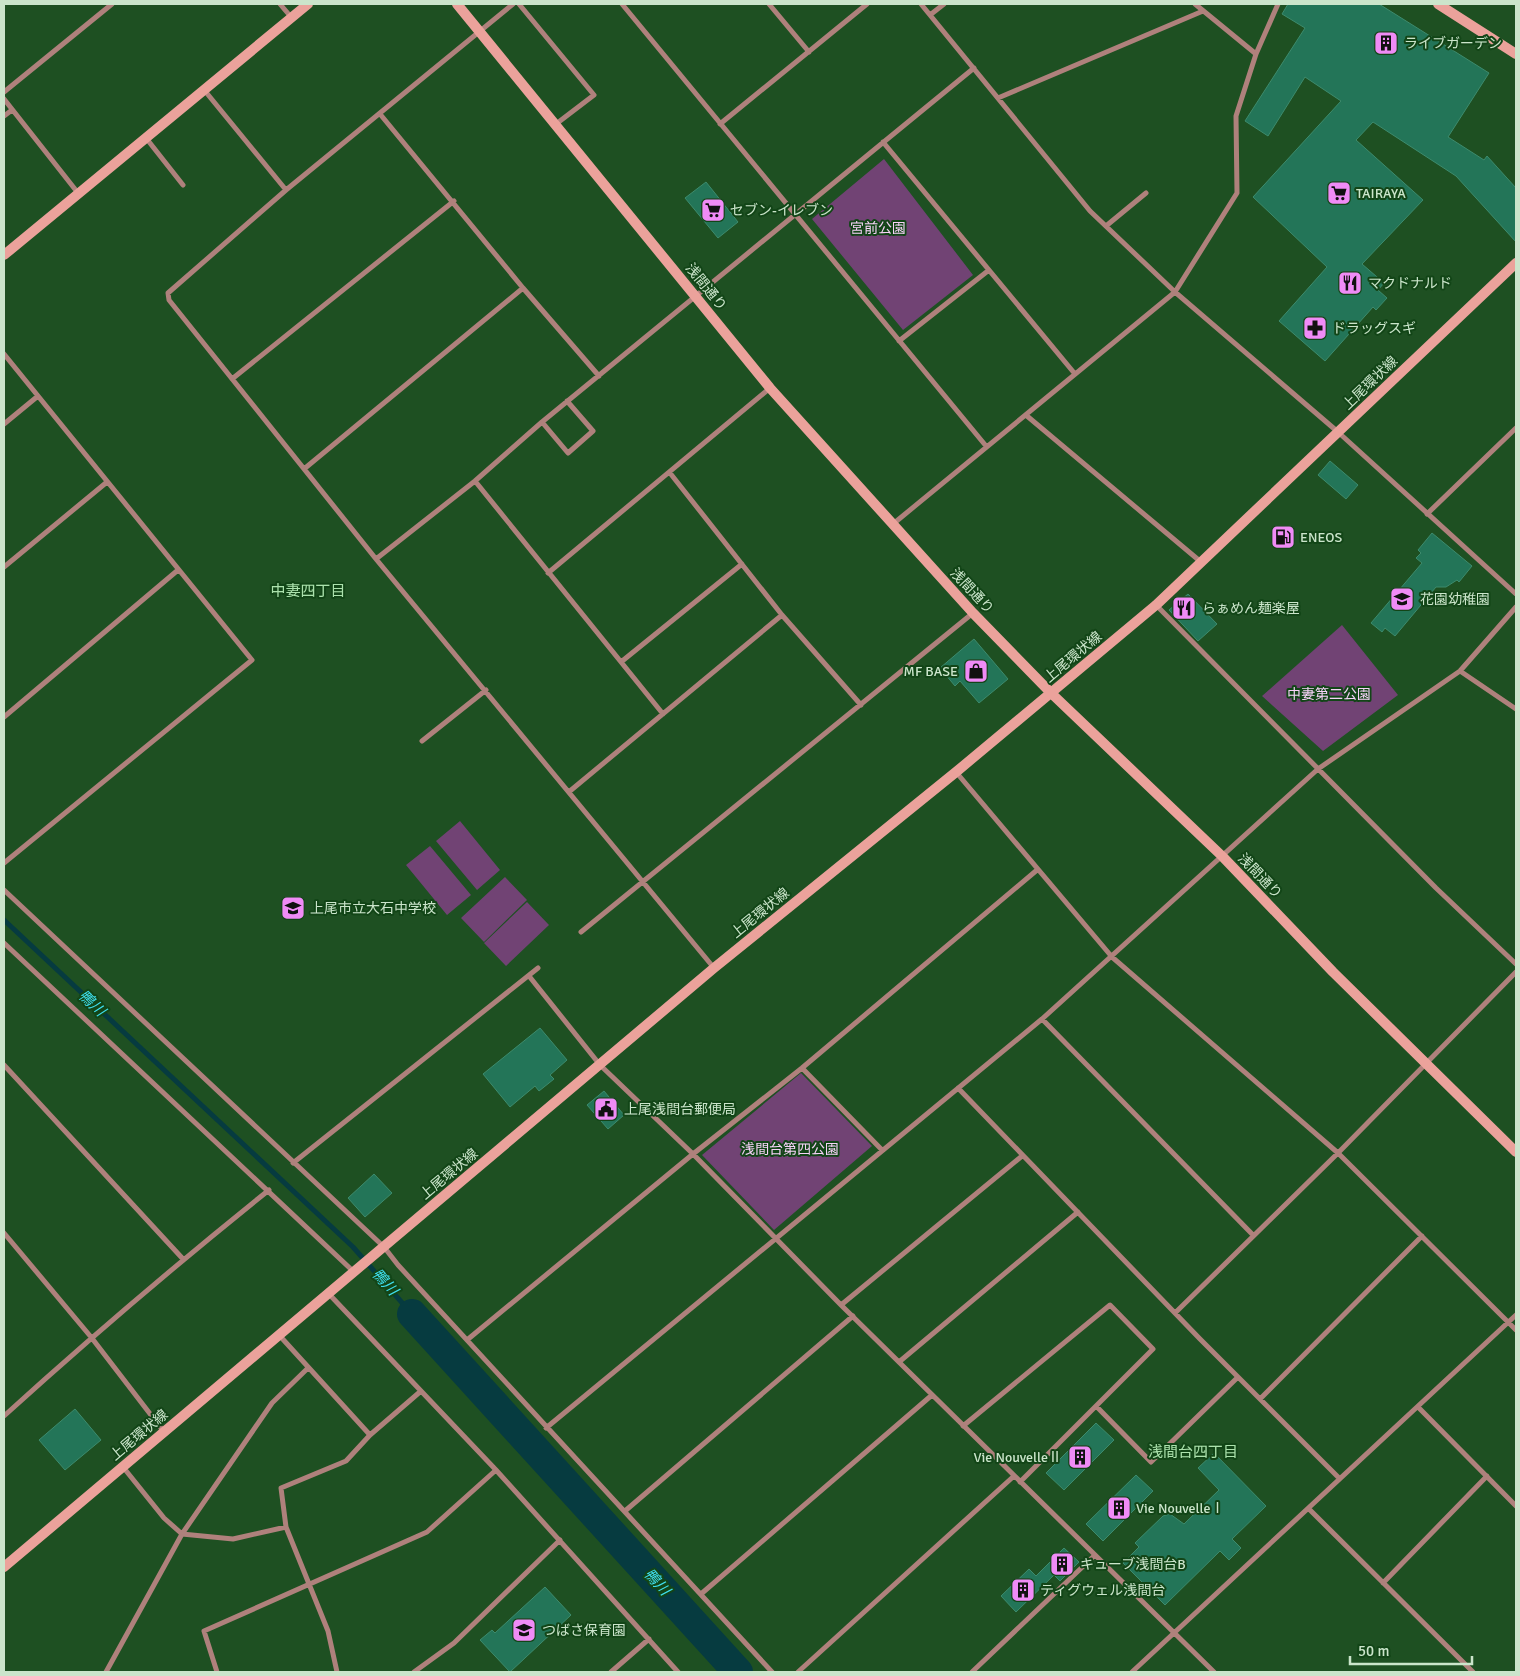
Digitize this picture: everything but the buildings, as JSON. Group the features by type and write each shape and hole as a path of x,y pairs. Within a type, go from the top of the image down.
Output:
{"street":[{"path":"4,92 112,4"},
{"path":"280,4 291,17"},
{"path":"4,255 205,91 308,4"},
{"name":"浅間通り","path":"457,4 770,388 973,613 1052,693 1223,857 1333,972 1516,1152"},
{"path":"513,4 286,190 168,293 169,300 376,558 714,968"},
{"path":"519,4 594,95 556,124"},
{"path":"622,4 986,446"},
{"path":"769,4 809,52"},
{"path":"720,124 867,4"},
{"path":"921,4 1090,211 1174,292 1338,432 1516,594"},
{"path":"930,15 944,4"},
{"path":"1195,4 1256,54"},
{"path":"893,525 1174,292 1238,193 1236,116 1256,54 1278,4"},
{"path":"1438,4 1516,54"},
{"path":"998,98 1203,11"},
{"path":"376,558 474,480 567,401 974,68"},
{"path":"205,91 286,190"},
{"path":"4,99 78,193"},
{"path":"4,116 12,110"},
{"path":"380,114 454,201 523,288 599,376"},
{"path":"146,138 183,185"},
{"path":"883,142 1075,374"},
{"path":"1106,226 1146,193"},
{"path":"232,379 454,201"},
{"name":"上尾環状線","path":"4,1567 714,968 956,772 1156,605 1516,263"},
{"path":"899,341 989,270"},
{"path":"304,469 523,288"},
{"path":"4,354 252,660 4,864"},
{"path":"548,574 670,474 770,388"},
{"path":"4,424 38,396"},
{"path":"542,422 568,452 593,431 567,401"},
{"path":"1026,416 1201,562"},
{"path":"1427,514 1516,428"},
{"path":"670,474 782,615 861,705"},
{"path":"474,480 663,714"},
{"path":"4,567 107,482"},
{"path":"621,662 742,564"},
{"path":"4,717 178,570"},
{"path":"1156,605 1318,769 1516,964"},
{"path":"546,1428 1042,1019 1318,769 1460,671 1516,607"},
{"path":"581,932 973,613"},
{"path":"570,791 782,615"},
{"path":"1460,671 1516,709"},
{"path":"422,741 486,690"},
{"path":"956,772 1112,957 1338,1153 1516,1330"},
{"path":"467,1340 693,1154 802,1068 1037,870"},
{"path":"4,890 384,1247 546,1428 625,1511 772,1672"},
{"path":"4,944 269,1190 354,1272"},
{"path":"293,1163 538,968"},
{"path":"1175,1313 1338,1153 1516,972"},
{"path":"529,976 600,1064 693,1154 963,1426 1214,1672"},
{"path":"1042,1019 1253,1235"},
{"path":"4,1064 182,1259"},
{"path":"802,1068 882,1150"},
{"path":"958,1088 1175,1313 1339,1478"},
{"path":"841,1305 1022,1156"},
{"path":"4,1416 91,1337 182,1259 269,1190"},
{"path":"899,1362 1078,1212"},
{"path":"4,1233 91,1337 164,1432"},
{"path":"1260,1398 1422,1236"},
{"path":"328,1293 496,1470 678,1672"},
{"path":"963,1426 1110,1305 1153,1349 1020,1482"},
{"path":"1132,1672 1309,1509 1339,1478 1419,1408 1516,1315"},
{"path":"625,1511 853,1316"},
{"path":"279,1335 370,1435"},
{"path":"106,1672 182,1534 272,1403 308,1368"},
{"path":"1096,1406 1151,1462 1238,1376"},
{"path":"337,1672 328,1631 286,1527 281,1488 346,1461 370,1435 421,1391"},
{"path":"701,1594 932,1395"},
{"path":"1419,1408 1516,1506"},
{"path":"123,1467 164,1518 182,1534 233,1539 286,1527"},
{"path":"217,1672 204,1632 428,1532 496,1470"},
{"path":"798,1672 1014,1476"},
{"path":"1384,1583 1487,1476"},
{"path":"1309,1509 1474,1672"},
{"path":"414,1672 454,1643 560,1540"},
{"path":"972,1672 1095,1555"},
{"path":"611,1672 649,1639"}],"green space":[{"name":"宮前公園","path":"884,159 973,275 903,330 812,219"},
{"name":"中妻第二公園","path":"1342,625 1398,695 1323,751 1262,696"},
{"path":"460,821 500,870 477,890 436,841"},
{"path":"430,846 471,895 447,915 406,865"},
{"path":"505,877 527,900 484,942 461,918"},
{"path":"527,902 549,925 506,966 484,943"},
{"name":"浅間台第四公園","path":"801,1073 872,1146 774,1230 702,1155"}],"waterway":[{"name":"鴨川","path":"4,920 353,1247 412,1314"},
{"name":"鴨川","path":"412,1314 738,1672"}],"place":[{"name":"ライブガーデン","path":"1386,43"},
{"name":"TAIRAYA","path":"1339,193"},
{"name":"セブン-イレブン","path":"713,210"},
{"name":"マクドナルド","path":"1350,283"},
{"name":"ドラッグスギ","path":"1315,328"},
{"name":"ENEOS","path":"1283,537"},
{"name":"花園幼稚園","path":"1402,599"},
{"name":"らぁめん麺楽屋","path":"1184,608"},
{"name":"MF BASE","path":"976,671"},
{"name":"上尾市立大石中学校","path":"293,908"},
{"name":"上尾浅間台郵便局","path":"606,1109"},
{"name":"Vie NouvelleⅡ","path":"1080,1457"},
{"name":"Vie NouvelleⅠ","path":"1119,1508"},
{"name":"キューブ浅間台B","path":"1062,1564"},
{"name":"ティグウェル浅間台","path":"1023,1590"},
{"name":"つばさ保育園","path":"524,1630"}],"district":[{"name":"中妻四丁目","path":"308,591"},
{"name":"浅間台四丁目","path":"1193,1452"}]}
